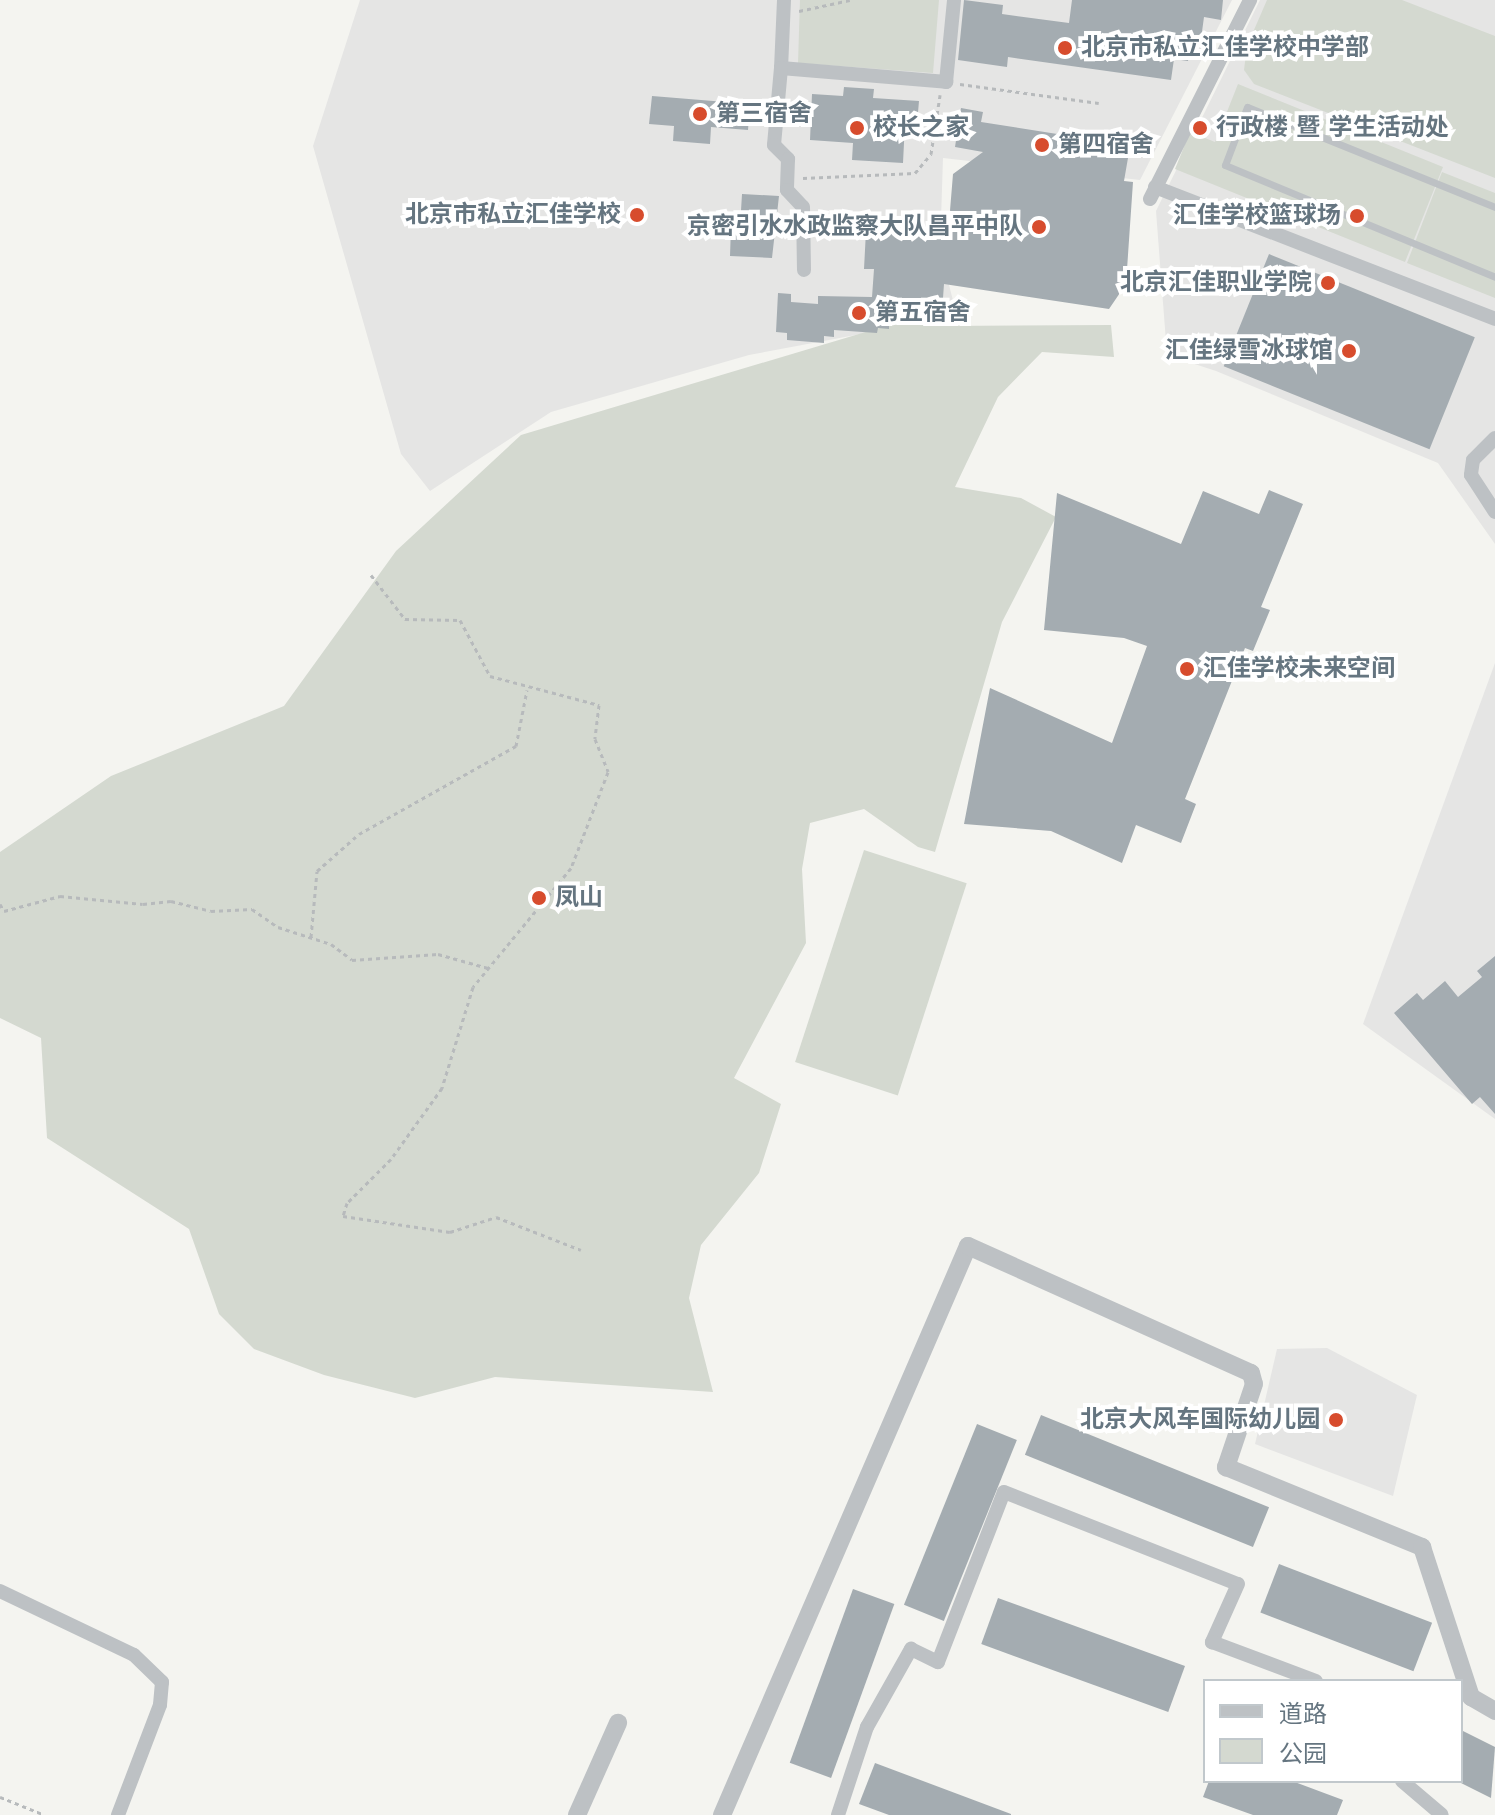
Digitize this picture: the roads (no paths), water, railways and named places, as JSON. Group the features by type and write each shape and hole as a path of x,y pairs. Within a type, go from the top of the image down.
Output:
{"street":[{"path":"781,68 946,82 954,0"},
{"path":"1250,0 1152,193 1495,319"},
{"path":"784,7 774,145 788,159 787,190 803,207 804,270"},
{"path":"1495,438 1473,460 1471,475 1495,512"},
{"path":"722,1815 968,1246 1251,1373 1254,1384 1226,1467 1422,1547 1471,1697 1495,1711"},
{"path":"838,1815 867,1727 911,1649 938,1662 1004,1492 1238,1584 1212,1642 1311,1679"},
{"path":"0,1591 134,1655 162,1682 160,1705 118,1815"},
{"path":"577,1815 618,1723"},
{"path":"1404,1783 1442,1815"}],"lane":[{"path":"1495,207 1247,107 1225,165 1495,277"}],"place":[{"name":"北京市私立汇佳学校中学部","path":"1065,48"},
{"name":"第三宿舍","path":"700,114"},
{"name":"校长之家","path":"857,128"},
{"name":"行政楼 暨 学生活动处","path":"1200,128"},
{"name":"第四宿舍","path":"1042,145"},
{"name":"北京市私立汇佳学校","path":"637,215"},
{"name":"汇佳学校篮球场","path":"1357,216"},
{"name":"京密引水水政监察大队昌平中队","path":"1039,227"},
{"name":"北京汇佳职业学院","path":"1328,283"},
{"name":"第五宿舍","path":"859,313"},
{"name":"汇佳绿雪冰球馆","path":"1349,351"},
{"name":"汇佳学校未来空间","path":"1187,669"},
{"name":"凤山","path":"539,898"},
{"name":"北京大风车国际幼儿园","path":"1336,1420"}]}
